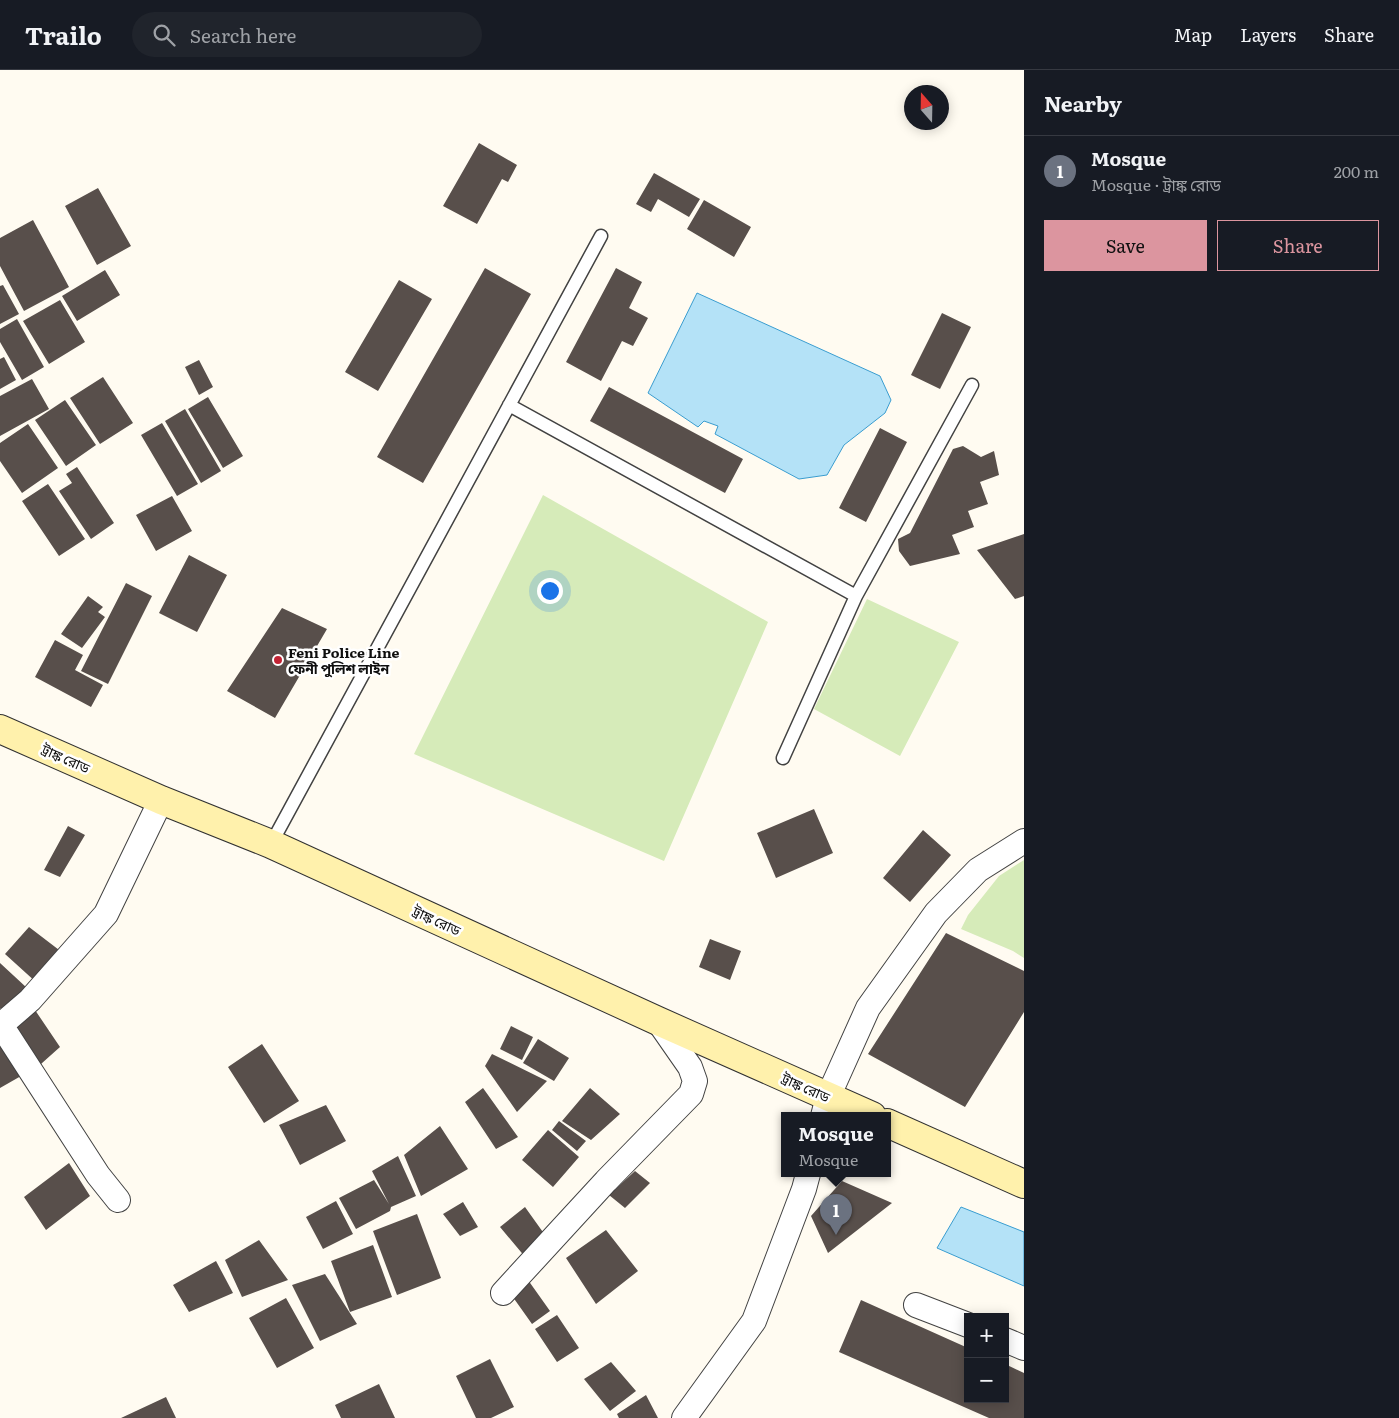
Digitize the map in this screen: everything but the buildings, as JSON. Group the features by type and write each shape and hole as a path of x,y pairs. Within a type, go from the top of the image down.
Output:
{"main road":[{"name":"ট্রাঙ্ক রোড","path":"0,729 161,800 271,844 658,1021 826,1107 852,1112"},
{"path":"891,1125 1024,1184"}],"street":[{"path":"118,1200 98,1175 1,1026 30,1000 106,914 161,800"},
{"path":"826,1107 868,1008 936,913 978,870 1024,842"},
{"path":"503,1292 606,1181 691,1094 694,1081 690,1067 658,1021"},
{"path":"684,1418 754,1321 807,1177"},
{"path":"916,1305 964,1323"},
{"path":"1009,1342 1024,1348"}],"lane":[{"path":"271,844 601,236"},
{"path":"783,758 846,622 856,596 972,385"},
{"path":"509,405 856,596"}],"green space":[{"path":"543,495 768,622 664,861 414,754"},
{"path":"867,599 959,642 900,756 814,709"},
{"path":"1024,860 1024,958 1013,951 961,929 968,915 999,876"}],"water":[{"path":"697,293 880,376 891,400 885,413 844,445 827,475 799,479 715,434 718,426 704,421 698,427 648,393"},
{"path":"961,1207 1024,1232 1024,1286 937,1248"}],"place":[{"name":"Feni Police Line ফেনী পুলিশ লাইন","path":"278,660"},
{"name":"Mosque","path":"836,1235"}]}
